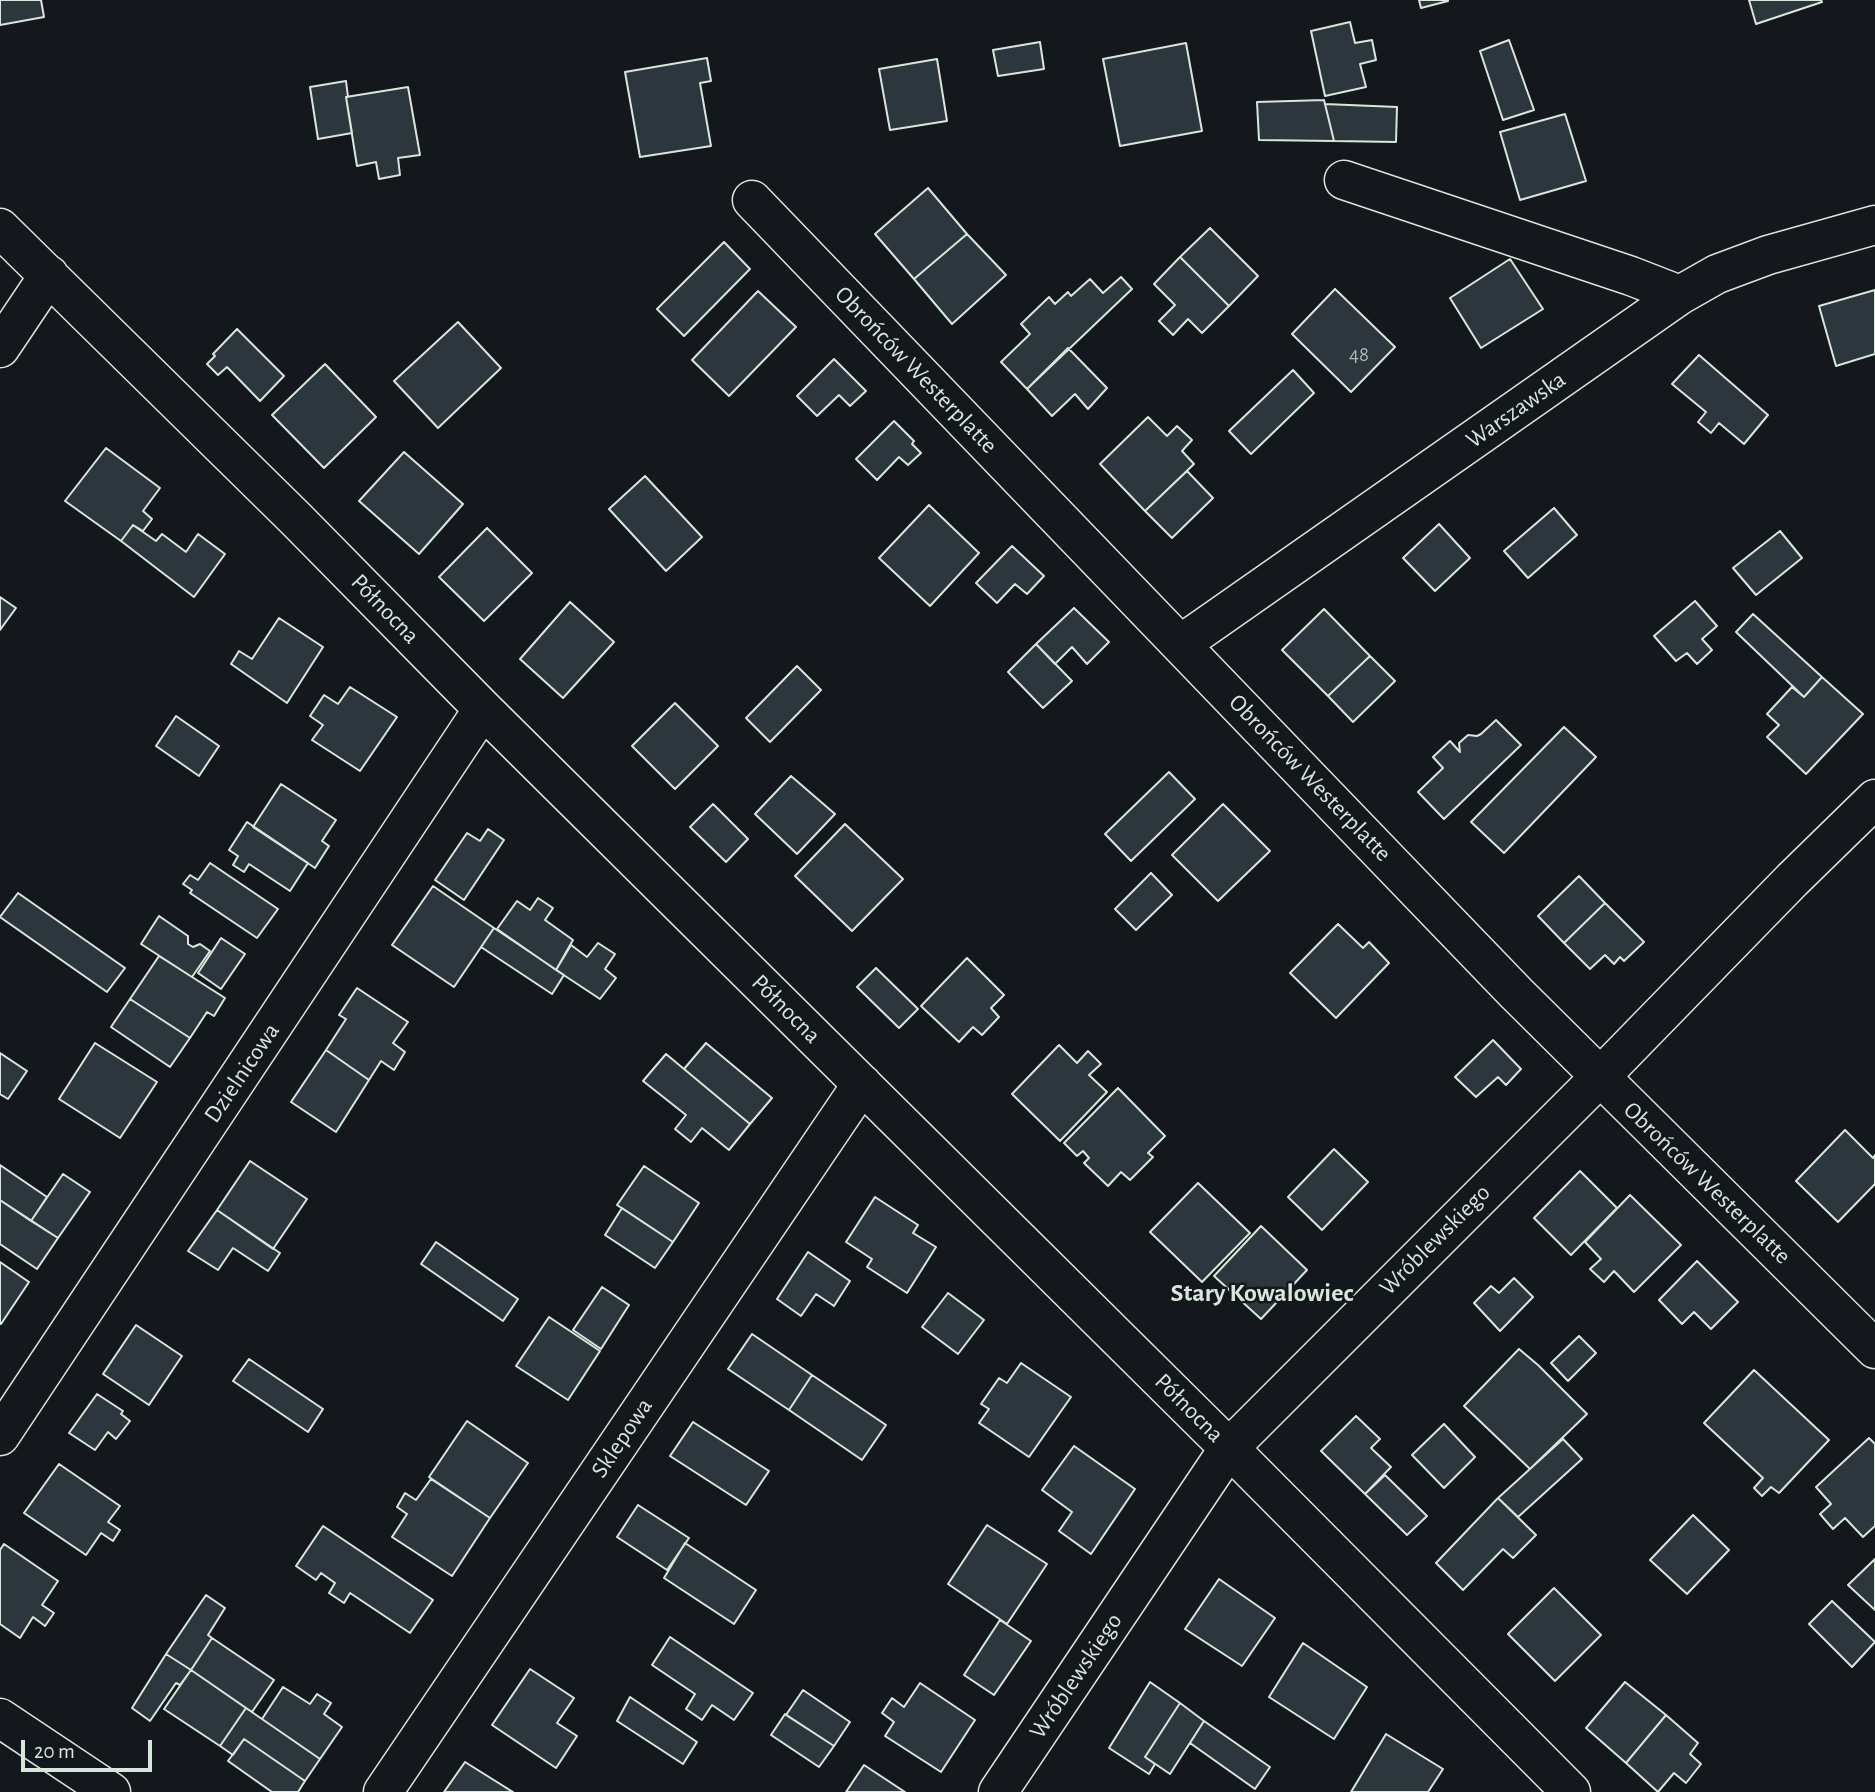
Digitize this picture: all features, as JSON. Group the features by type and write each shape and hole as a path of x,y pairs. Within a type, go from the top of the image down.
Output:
{"street":[{"path":"1344,180 1631,276 1680,295"},
{"name":"Obrońców Westerplatte","path":"752,201 1599,1078 1875,1349"},
{"name":"Warszawska","path":"1181,644 1680,295 1717,274 1768,255 1875,225"},
{"name":"Północna","path":"0,228 296,519 483,709 1229,1448 1571,1792"},
{"path":"0,348 49,275"},
{"name":"Dzielnicowa","path":"0,1436 483,709"},
{"name":"Wróblewskiego","path":"998,1792 1229,1448 1599,1078 1791,880 1875,799"},
{"name":"Sklepowa","path":"383,1792 862,1084"},
{"path":"0,1718 111,1792"}],"building":[{"path":"0,0 41,0 44,17 0,25"},
{"path":"1419,0 1448,0 1448,1 1421,8"},
{"path":"1749,0 1821,0 1822,2 1756,24"},
{"path":"1350,22 1355,43 1372,40 1376,60 1360,64 1366,87 1325,96 1311,31"},
{"path":"1509,40 1534,110 1503,120 1480,51"},
{"path":"1040,42 1044,69 998,76 993,50"},
{"path":"1186,43 1202,131 1120,146 1103,59"},
{"path":"707,58 711,81 700,83 711,146 640,157 625,72"},
{"path":"937,59 947,121 890,130 879,69"},
{"path":"346,81 352,133 318,139 310,87"},
{"path":"408,87 420,155 398,158 400,175 379,179 376,162 357,166 346,97"},
{"path":"1324,100 1334,141 1259,140 1257,102"},
{"path":"1325,104 1397,107 1396,142 1334,141"},
{"path":"1565,114 1586,181 1520,200 1500,132"},
{"path":"928,188 967,234 914,279 875,234"},
{"path":"1210,228 1258,276 1229,306 1180,257"},
{"path":"967,234 1006,275 952,324 914,279"},
{"path":"724,242 750,269 684,336 657,309"},
{"path":"1180,257 1229,306 1202,333 1188,319 1173,335 1159,321 1175,305 1154,284"},
{"path":"1510,259 1543,309 1481,348 1450,298"},
{"path":"1121,277 1132,289 1027,389 1001,362 1030,334 1021,324 1049,297 1055,304 1068,292 1071,296 1090,279 1103,293"},
{"path":"1335,289 1395,347 1351,392 1292,334"},
{"path":"1875,290 1875,354 1836,366 1819,306"},
{"path":"758,291 796,327 729,396 692,360"},
{"path":"458,322 501,368 438,428 394,381"},
{"path":"237,329 284,376 260,401 227,367 218,375 207,364"},
{"path":"1068,348 1107,388 1088,409 1075,394 1052,416 1027,389"},
{"path":"1699,355 1768,415 1744,444 1719,423 1711,433 1698,422 1706,412 1672,384"},
{"path":"834,359 866,391 850,406 839,395 817,416 797,396"},
{"path":"325,364 376,417 324,468 272,415"},
{"path":"1293,370 1314,393 1251,454 1229,431"},
{"path":"1148,417 1167,436 1177,426 1192,440 1182,451 1194,464 1145,511 1100,464"},
{"path":"894,421 914,441 912,444 921,453 908,465 899,457 877,480 856,459"},
{"path":"106,448 160,488 143,511 152,519 143,531 133,525 121,541 65,501"},
{"path":"404,452 463,504 419,554 359,501"},
{"path":"1187,471 1213,498 1172,538 1145,511"},
{"path":"645,476 702,537 666,571 609,509"},
{"path":"929,505 979,553 930,606 879,558"},
{"path":"1554,508 1577,535 1528,578 1504,551"},
{"path":"1439,524 1470,558 1435,591 1403,558"},
{"path":"133,525 156,541 162,534 186,552 198,534 225,554 194,597 121,541"},
{"path":"487,528 532,573 484,621 439,577"},
{"path":"1780,531 1802,558 1756,595 1733,568"},
{"path":"1012,546 1044,576 1027,594 1015,584 997,603 976,583"},
{"path":"0,597 16,608 0,630"},
{"path":"1695,601 1717,626 1702,639 1712,650 1697,664 1687,653 1676,661 1654,636"},
{"path":"570,602 614,642 563,698 520,659"},
{"path":"1074,608 1109,642 1087,664 1072,647 1055,664 1036,644"},
{"path":"1324,609 1370,656 1328,696 1282,650"},
{"path":"1753,614 1822,677 1804,697 1736,632"},
{"path":"279,618 323,647 287,703 231,664 239,651 252,659"},
{"path":"1036,644 1072,681 1043,708 1008,672"},
{"path":"1370,656 1395,681 1353,722 1328,696"},
{"path":"797,666 821,690 770,742 746,718"},
{"path":"1822,677 1863,714 1806,774 1767,737 1779,725 1767,714 1792,687 1804,697"},
{"path":"350,687 397,717 360,771 312,740 323,725 310,716 324,695 338,704"},
{"path":"675,703 718,746 675,789 632,746"},
{"path":"176,716 219,746 199,776 156,746"},
{"path":"1496,720 1521,745 1444,819 1418,792 1443,768 1433,757 1450,741 1460,752 1459,743 1468,735 1481,734"},
{"path":"1564,727 1596,757 1504,853 1471,822"},
{"path":"1169,772 1195,799 1131,861 1105,834"},
{"path":"791,776 835,814 797,854 755,814"},
{"path":"281,784 336,820 322,841 329,846 315,868 253,827"},
{"path":"713,804 748,839 726,862 690,827"},
{"path":"1223,804 1270,851 1218,901 1172,855"},
{"path":"247,822 308,863 290,891 249,864 244,872 233,865 238,856 229,850"},
{"path":"845,824 903,879 852,931 795,876"},
{"path":"488,829 504,840 464,900 435,880 467,833 480,841"},
{"path":"210,863 278,909 257,938 190,893 192,890 183,884 190,875 198,880"},
{"path":"1151,873 1172,895 1136,930 1115,909"},
{"path":"1579,876 1605,903 1564,943 1538,916"},
{"path":"433,886 494,928 454,987 392,945"},
{"path":"18,893 125,968 107,992 0,917"},
{"path":"538,898 553,908 545,920 573,940 556,970 497,929 517,901 530,910"},
{"path":"1605,903 1644,942 1624,961 1620,957 1614,964 1605,955 1590,969 1564,943"},
{"path":"159,916 188,936 188,944 193,947 200,944 210,951 192,977 141,944"},
{"path":"1338,924 1363,948 1369,942 1389,963 1336,1018 1290,973"},
{"path":"494,928 564,975 552,994 481,947"},
{"path":"221,938 245,954 221,989 198,973"},
{"path":"598,943 615,954 605,969 616,978 600,999 556,970 571,945 587,957"},
{"path":"159,956 225,998 214,1016 207,1012 190,1038 130,999"},
{"path":"967,958 1004,995 991,1008 999,1017 982,1035 973,1027 959,1042 921,1006"},
{"path":"876,968 918,1009 899,1028 857,987"},
{"path":"357,988 408,1022 393,1043 405,1052 394,1070 381,1061 369,1080 326,1050 346,1019 339,1015"},
{"path":"130,999 190,1038 170,1067 111,1027"},
{"path":"1493,1040 1521,1069 1506,1085 1498,1077 1476,1097 1455,1077"},
{"path":"95,1043 157,1082 120,1138 59,1099"},
{"path":"706,1043 772,1098 750,1124 684,1069"},
{"path":"1059,1045 1077,1063 1088,1051 1101,1064 1089,1075 1107,1092 1060,1141 1012,1094"},
{"path":"326,1050 369,1080 336,1132 291,1102"},
{"path":"0,1053 27,1071 8,1099 0,1094"},
{"path":"666,1054 750,1124 729,1150 702,1128 691,1142 675,1129 686,1115 643,1081"},
{"path":"1118,1088 1165,1136 1148,1153 1153,1157 1130,1180 1121,1172 1108,1186 1084,1163 1089,1158 1083,1151 1077,1156 1064,1143"},
{"path":"1845,1130 1873,1158 1875,1155 1875,1184 1838,1222 1796,1181"},
{"path":"1334,1149 1368,1182 1322,1230 1288,1197"},
{"path":"250,1161 307,1199 273,1249 217,1210"},
{"path":"0,1165 47,1197 31,1221 0,1200"},
{"path":"644,1166 699,1203 673,1242 617,1205"},
{"path":"1580,1171 1617,1208 1571,1255 1534,1218"},
{"path":"63,1174 90,1192 58,1238 31,1221"},
{"path":"1198,1183 1250,1233 1202,1282 1150,1232"},
{"path":"1630,1195 1681,1245 1634,1292 1614,1271 1604,1282 1590,1269 1601,1259 1585,1242"},
{"path":"875,1197 918,1225 913,1233 936,1247 907,1293 867,1267 872,1259 846,1242"},
{"path":"0,1200 58,1238 37,1269 0,1244"},
{"path":"622,1208 673,1242 655,1268 605,1235"},
{"path":"217,1210 280,1253 268,1271 233,1248 218,1270 188,1251"},
{"path":"1261,1226 1307,1270 1261,1319 1214,1276"},
{"path":"436,1242 518,1299 503,1321 421,1264"},
{"path":"808,1252 850,1281 834,1306 816,1294 801,1316 777,1299"},
{"path":"1697,1261 1738,1302 1711,1329 1694,1312 1682,1324 1659,1300"},
{"path":"0,1262 29,1282 1,1324 0,1324"},
{"path":"1514,1278 1533,1297 1500,1331 1474,1303 1491,1286 1499,1293"},
{"path":"602,1287 629,1305 601,1349 573,1330"},
{"path":"948,1293 984,1320 958,1354 922,1327"},
{"path":"549,1317 600,1351 568,1400 516,1366"},
{"path":"136,1325 182,1356 149,1405 103,1374"},
{"path":"752,1334 812,1375 789,1410 728,1369"},
{"path":"1579,1336 1596,1353 1568,1381 1551,1363"},
{"path":"1519,1349 1587,1414 1530,1469 1464,1406"},
{"path":"249,1359 323,1409 308,1432 233,1381"},
{"path":"1021,1363 1071,1397 1029,1457 979,1423 989,1409 981,1404 999,1378 1007,1383"},
{"path":"1754,1370 1829,1440 1779,1493 1771,1487 1762,1496 1754,1488 1763,1478 1704,1423"},
{"path":"812,1375 886,1425 862,1460 789,1410"},
{"path":"97,1394 123,1411 121,1414 130,1421 116,1439 108,1432 95,1450 69,1433"},
{"path":"1356,1416 1380,1439 1371,1448 1391,1467 1365,1494 1321,1451"},
{"path":"467,1421 528,1463 490,1518 429,1477"},
{"path":"693,1422 769,1471 746,1505 670,1456"},
{"path":"1444,1424 1475,1457 1444,1488 1412,1455"},
{"path":"1869,1438 1875,1444 1875,1526 1863,1537 1845,1518 1833,1529 1820,1514 1831,1504 1816,1487"},
{"path":"1563,1439 1582,1459 1518,1517 1498,1498"},
{"path":"1074,1446 1135,1489 1091,1554 1059,1531 1072,1512 1042,1490"},
{"path":"59,1464 120,1506 108,1522 120,1530 113,1541 101,1533 86,1555 24,1513"},
{"path":"1385,1475 1427,1516 1407,1535 1365,1494"},
{"path":"431,1479 490,1518 452,1576 392,1537 407,1514 397,1507 405,1493 416,1500"},
{"path":"1498,1498 1536,1535 1513,1558 1503,1549 1463,1590 1436,1563"},
{"path":"638,1505 689,1538 667,1570 617,1537"},
{"path":"1693,1515 1729,1550 1687,1594 1650,1560"},
{"path":"987,1525 1047,1564 1007,1624 948,1584"},
{"path":"323,1526 433,1600 410,1633 350,1593 344,1603 329,1593 335,1583 321,1573 316,1580 296,1566"},
{"path":"685,1543 756,1590 734,1624 664,1578"},
{"path":"4,1544 58,1581 42,1605 54,1613 45,1626 33,1617 20,1638 0,1624 0,1550"},
{"path":"1875,1559 1875,1610 1848,1585"},
{"path":"1219,1579 1275,1618 1242,1666 1185,1629"},
{"path":"1554,1588 1601,1635 1555,1681 1508,1634"},
{"path":"206,1595 225,1608 208,1635 212,1638 191,1670 166,1654"},
{"path":"1832,1601 1875,1642 1852,1667 1809,1624"},
{"path":"1000,1620 1031,1641 994,1695 964,1675"},
{"path":"670,1637 753,1693 734,1720 712,1705 702,1720 686,1709 695,1694 652,1665"},
{"path":"212,1638 274,1680 252,1712 191,1670"},
{"path":"1303,1643 1367,1687 1334,1739 1269,1697"},
{"path":"166,1654 191,1670 180,1685 176,1683 150,1721 132,1708"},
{"path":"530,1669 574,1698 557,1723 577,1736 556,1768 492,1725"},
{"path":"191,1670 246,1708 220,1746 164,1709"},
{"path":"1150,1682 1180,1703 1145,1757 1155,1764 1149,1774 1109,1748"},
{"path":"1625,1682 1666,1715 1626,1763 1586,1728"},
{"path":"920,1683 975,1720 941,1772 885,1736 894,1722 882,1713 892,1698 904,1707"},
{"path":"283,1687 310,1704 317,1694 331,1703 324,1714 342,1727 320,1759 262,1719"},
{"path":"803,1690 850,1722 834,1746 786,1715"},
{"path":"630,1697 697,1742 683,1764 617,1721"},
{"path":"1180,1703 1204,1721 1170,1774 1145,1757"},
{"path":"246,1708 320,1759 305,1781 244,1739 233,1755 220,1746"},
{"path":"785,1714 834,1746 819,1767 771,1735"},
{"path":"1666,1715 1698,1743 1690,1754 1701,1764 1686,1783 1674,1773 1658,1792 1626,1763"},
{"path":"1204,1721 1270,1767 1255,1789 1190,1743"},
{"path":"1386,1734 1443,1769 1428,1792 1351,1792"},
{"path":"244,1739 305,1781 298,1792 272,1792 228,1761"},
{"path":"465,1762 513,1792 444,1792"},
{"path":"864,1765 905,1792 846,1792"}],"district":[{"name":"Stary Kowalowiec","path":"1262,1293"}]}
